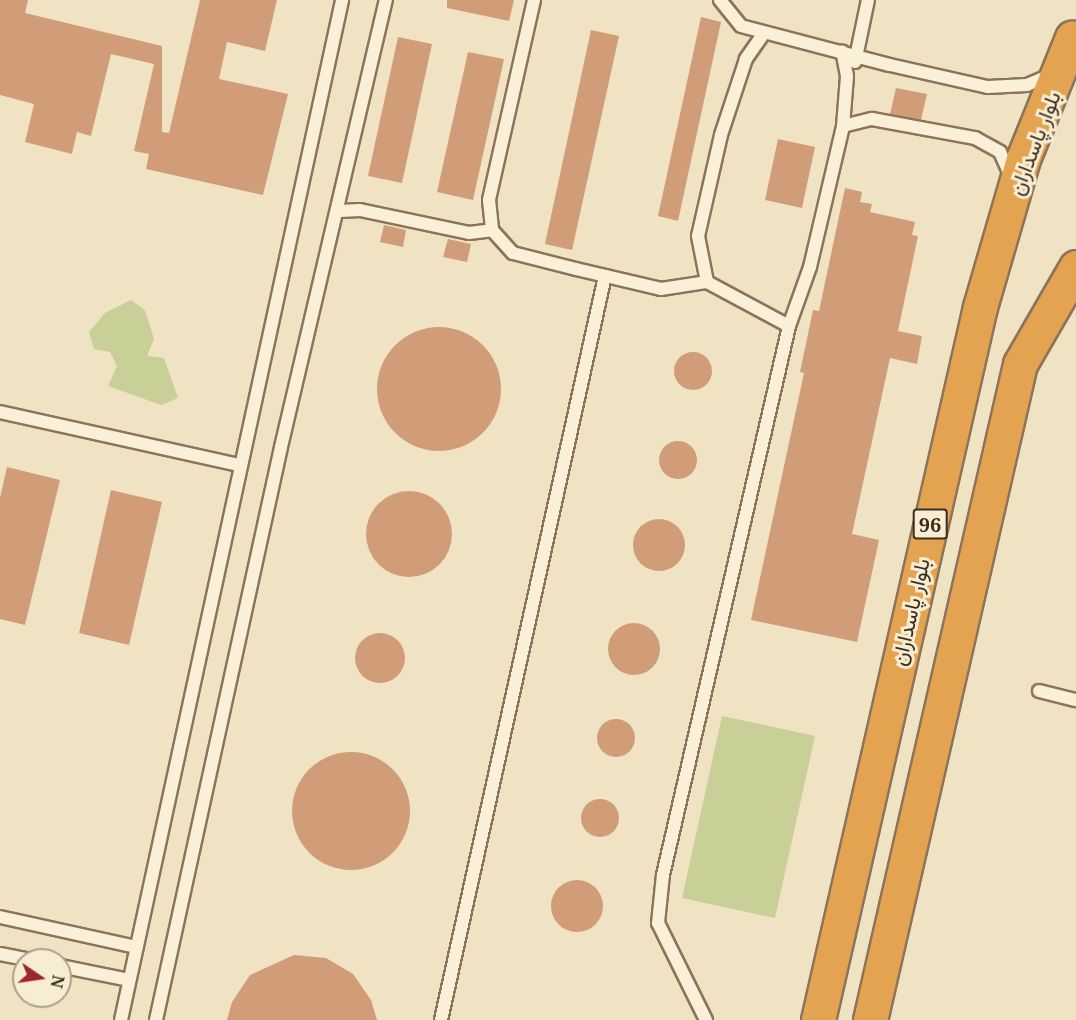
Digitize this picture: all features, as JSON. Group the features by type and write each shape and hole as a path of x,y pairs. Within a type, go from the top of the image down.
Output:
{"highway":[{"name":"بلوار پاسداران","path":"818,1020 980,308 1013,194 1072,46"},
{"name":"96","path":"870,1020 1020,364 1076,267"}],"lane":[{"path":"121,1020 239,465 342,0"},
{"path":"156,1020 281,447 339,212 386,0"},
{"path":"534,0 489,200 492,230 513,253 605,276 661,289 707,282 789,326"},
{"path":"720,0 741,26 988,87 1027,85 1072,46"},
{"path":"847,76 858,56 868,0"},
{"path":"707,282 698,236 721,135 746,59 764,33"},
{"path":"706,1020 658,923 663,875 789,326 810,267 843,126 847,76 842,51"},
{"path":"843,126 872,119 975,138 1000,152 1011,173 1013,194"},
{"path":"339,212 360,210 469,233 492,230"},
{"path":"441,1020 605,276"},
{"path":"0,412 239,465"},
{"path":"1039,691 1076,700"},
{"path":"0,917 137,947"},
{"path":"72,968 129,980"}],"green space":[{"path":"131,300 145,310 154,339 147,356 164,358 178,398 161,405 108,386 117,366 110,352 94,349 89,332 105,313"},
{"path":"722,716 815,736 775,918 682,898"}],"building":[{"path":"0,0 28,0 25,13 162,46 162,132 169,133 200,0 277,0 265,51 227,42 219,79 288,94 263,195 146,169 149,154 134,151 154,64 111,54 91,136 77,132 72,154 25,142 34,104 0,95"},
{"path":"447,0 514,0 509,21 447,8"},
{"path":"701,17 721,22 678,221 658,216"},
{"path":"591,30 619,36 572,250 545,244"},
{"path":"398,37 432,44 402,183 368,176"},
{"path":"468,52 504,59 473,200 437,192"},
{"path":"896,88 927,94 921,120 890,114"},
{"path":"778,139 815,147 802,208 765,200"},
{"path":"845,188 862,192 860,202 872,204 870,212 915,222 912,235 918,236 898,331 922,336 917,364 890,358 852,534 879,540 857,642 751,620 804,373 800,372 813,310 819,311"},
{"path":"384,225 406,230 403,247 380,242"},
{"path":"448,239 471,244 467,262 443,257"},
{"path":"439,327 463,331 483,345 497,365 501,389 497,413 483,433 463,447 439,451 415,447 395,433 381,413 377,389 381,365 395,345 415,331"},
{"path":"693,352 707,357 712,371 707,385 693,390 679,385 674,371 679,357"},
{"path":"678,441 692,446 697,460 692,474 678,479 664,474 659,460 664,446"},
{"path":"7,467 60,480 25,625 0,619 0,498"},
{"path":"111,490 162,502 129,645 79,633"},
{"path":"409,491 433,498 445,510 452,534 445,558 433,570 409,577 385,570 373,558 366,534 373,510 385,498"},
{"path":"659,519 673,523 681,531 685,545 681,559 673,567 659,571 645,567 637,559 633,545 637,531 645,523"},
{"path":"634,623 648,627 656,635 660,649 656,663 648,671 634,675 620,671 612,663 608,649 612,635 620,627"},
{"path":"375,633 385,633 398,640 405,653 405,663 398,676 385,683 375,683 366,679 359,672 355,663 355,653 359,644 366,637"},
{"path":"616,719 630,724 635,738 630,752 616,757 602,752 597,738 602,724"},
{"path":"351,752 373,757 393,769 405,789 410,811 405,833 393,853 373,865 351,870 329,865 309,853 297,833 292,811 297,789 309,769 329,757"},
{"path":"600,799 614,804 619,818 614,832 600,837 586,832 581,818 586,804"},
{"path":"577,880 591,884 599,892 603,906 599,920 591,928 577,932 563,928 555,920 551,906 555,892 563,884"},
{"path":"294,955 326,958 353,974 371,1000 377,1020 227,1020 232,1002 250,975"}]}
